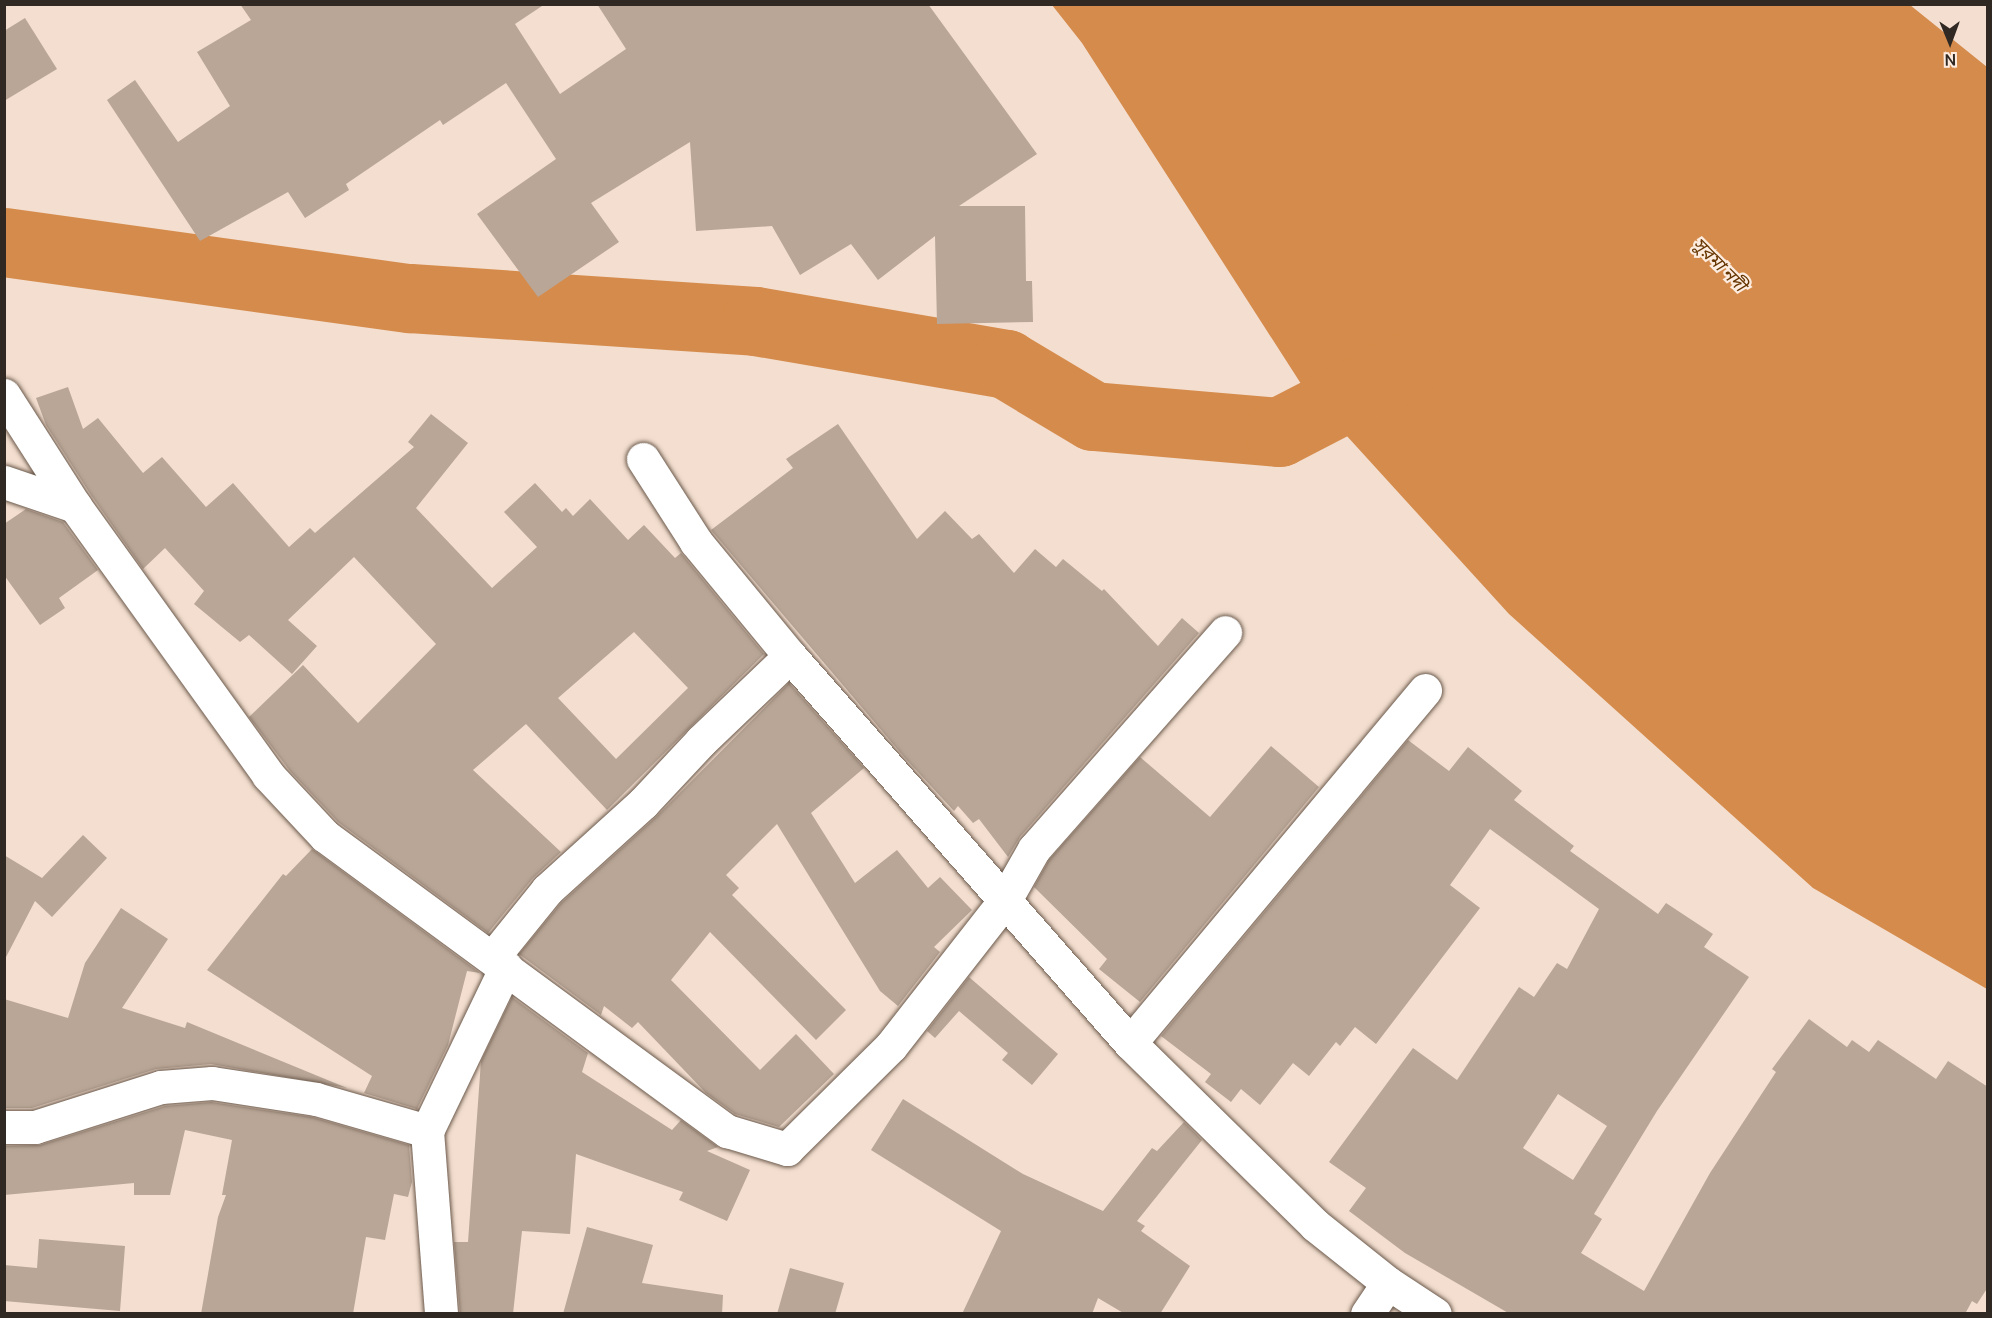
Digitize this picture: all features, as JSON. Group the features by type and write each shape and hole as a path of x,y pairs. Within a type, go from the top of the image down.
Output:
{"street":[{"path":"7,399 75,506 268,775 325,836 728,1131 787,1149 891,1046 1005,900 1034,849 1225,632"},
{"path":"643,459 696,542 790,656 1130,1043 1315,1225 1388,1283 1435,1314"},
{"path":"4,482 75,506"},
{"path":"441,1314 427,1131 500,962 547,890 643,804 700,741 790,656"},
{"path":"1130,1043 1425,690"},
{"path":"4,1127 35,1127 161,1087 212,1083 316,1099 427,1131"},
{"path":"1367,1314 1388,1283"}],"water":[{"name":"সুরমা নদী","path":"1052,5 1910,5 1987,67 1987,989 1813,888 1509,614 1305,390 1082,43"}],"building":[{"path":"240,4 545,4 515,24 560,94 626,49 597,4 928,4 1037,154 959,206 1025,206 1026,281 1032,281 1033,322 937,324 935,236 878,280 851,244 800,275 772,226 696,231 690,142 591,203 619,242 538,297 477,214 556,159 506,83 443,125 440,120 346,184 349,190 305,218 288,192 200,241 107,100 135,80 178,142 230,106 197,52 251,20"},
{"path":"25,18 57,69 4,101 4,31"},
{"path":"68,387 83,429 98,418 143,473 162,457 206,507 233,483 289,547 310,528 315,533 414,447 408,442 431,414 468,443 416,508 492,588 537,547 504,512 535,483 562,512 566,508 573,516 590,499 628,540 644,525 675,558 681,553 764,654 607,810 526,724 473,770 561,852 533,878 488,933 338,822 290,771 249,717 303,665 358,723 436,644 354,557 288,620 317,646 292,674 249,635 240,642 194,604 204,591 165,548 143,569 46,425 36,398","holes":["634,632 688,688 616,759 558,698"]},
{"path":"838,424 917,539 945,511 972,539 979,534 1014,573 1035,549 1056,567 1063,559 1102,591 1104,589 1158,646 1182,618 1199,633 1020,837 1008,857 979,819 973,823 958,806 954,811 905,758 711,530 793,468 786,459"},
{"path":"26,509 63,522 98,570 59,598 65,608 40,625 4,575 4,524"},
{"path":"789,683 864,768 811,813 855,883 897,850 928,888 940,877 972,910 934,947 940,952 898,1006 880,991 777,824 726,875 739,888 732,895 846,1010 816,1040 710,932 671,980 760,1070 796,1034 834,1074 779,1127 735,1114 706,1093 638,1022 632,1028 604,1006 601,1015 519,954 561,903 656,817"},
{"path":"1408,740 1449,771 1468,747 1522,791 1514,800 1574,846 1570,851 1658,914 1666,903 1713,934 1704,947 1749,977 1657,1111 1594,1214 1602,1219 1581,1253 1644,1291 1710,1173 1776,1072 1772,1069 1809,1019 1847,1047 1852,1040 1869,1052 1878,1040 1936,1079 1948,1061 1988,1087 1988,1287 1977,1304 1972,1301 1965,1314 1510,1314 1405,1253 1349,1211 1366,1188 1329,1162 1413,1048 1457,1080 1519,987 1534,997 1557,963 1567,969 1599,909 1490,829 1450,885 1480,908 1376,1044 1355,1027 1340,1046 1336,1042 1309,1076 1293,1063 1260,1105 1241,1089 1231,1102 1205,1082 1211,1074 1161,1036","holes":["1558,1094 1607,1126 1573,1180 1523,1148"]},
{"path":"1271,746 1319,787 1140,1002 1099,969 1107,959 1034,887 1049,860 1140,757 1210,817"},
{"path":"83,835 107,858 52,917 35,901 4,961 4,855 42,878"},
{"path":"312,849 480,973 467,971 448,1045 417,1109 364,1093 372,1076 207,970 283,874 286,876"},
{"path":"121,908 168,939 122,1008 185,1028 187,1022 347,1088 211,1064 156,1069 32,1108 4,1108 4,999 68,1018 85,963"},
{"path":"969,977 1058,1054 1032,1085 1002,1060 1008,1053 959,1011 935,1038 927,1031"},
{"path":"512,997 588,1053 582,1072 672,1130 681,1120 718,1147 707,1151 750,1170 727,1221 679,1200 683,1192 576,1154 570,1234 522,1231 513,1314 460,1314 454,1242 468,1242 481,1061"},
{"path":"903,1099 1023,1174 1103,1211 1152,1148 1157,1151 1184,1122 1202,1140 1137,1221 1145,1226 1141,1231 1190,1266 1160,1314 1125,1314 1098,1298 1092,1314 962,1314 1001,1231 871,1150"},
{"path":"211,1102 312,1117 409,1145 412,1182 408,1197 394,1194 385,1240 366,1237 353,1314 201,1314 218,1217 226,1195 222,1195 232,1140 185,1130 170,1195 134,1195 134,1183 4,1195 4,1146 40,1145 165,1106"},
{"path":"587,1227 653,1245 642,1283 723,1295 722,1314 563,1314"},
{"path":"39,1239 125,1246 120,1311 4,1301 4,1265 37,1268"},
{"path":"790,1268 844,1283 835,1314 777,1314"}],"waterway":[{"path":"4,242 410,298 755,321 1006,364 1093,416 1279,432 1408,365"}]}
